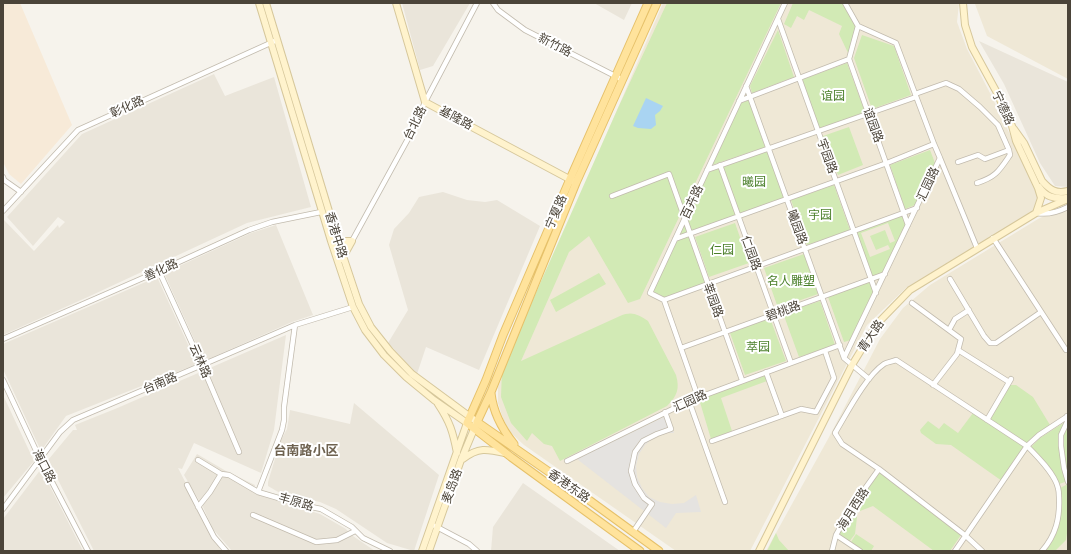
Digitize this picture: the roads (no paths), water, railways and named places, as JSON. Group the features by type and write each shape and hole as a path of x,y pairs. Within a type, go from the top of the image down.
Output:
{"main road":[{"name":"香港中路","path":"259,3 274,41 359,304 371,327 390,351 412,374 468,420"},
{"name":"香港中路","path":"266,3 274,41 321,212 353,307 365,330 384,355 406,378 434,400 468,420"},
{"name":"基隆路","path":"396,3 425,102 573,181"},
{"name":"宁夏路","path":"476,425 491,392 573,181 648,3"},
{"name":"宁夏路","path":"468,420 486,380 506,328 573,181 623,80 657,3"},
{"name":"宁德路","path":"963,3 965,25 972,47 996,91 1012,126 1016,140 1041,198 1036,213"},
{"path":"1012,126 1024,143 1046,186 1051,190 1061,193 1068,191"},
{"path":"1035,183 1042,192 1048,196 1053,198 1068,198"},
{"name":"青大路","path":"759,551 852,365 877,324 910,290 993,238 1036,213 1068,198"},
{"path":"330,241 352,241 338,263"},
{"path":"491,392 492,402 497,416 507,436 519,451"},
{"path":"434,400 449,422 457,454"},
{"name":"香港东路","path":"468,420 519,451 659,551"},
{"name":"麦岛路","path":"429,551 434,526 468,420"},
{"name":"香港东路","path":"476,425 505,453 640,551"},
{"name":"麦岛路","path":"422,551 476,425"},
{"path":"461,460 469,454 484,449 505,453"}],"street":[{"name":"台北路","path":"352,241 415,126 425,102 477,3"},
{"name":"新竹路","path":"493,3 498,10 524,30 623,80"},
{"name":"百卉路","path":"698,397 664,300 650,293 785,3"},
{"path":"739,101 849,59 858,26 845,3"},
{"path":"849,10 851,3"},
{"name":"宇园路","path":"778,19 876,293"},
{"name":"汇园路","path":"844,358 940,158 896,43 858,26"},
{"name":"彰化路","path":"3,211 78,130 274,41"},
{"name":"谊园路","path":"849,59 870,114 908,225"},
{"path":"707,170 870,114 946,83 958,89 998,124 1009,150 1010,156 998,173 988,180 977,183"},
{"name":"曦园路","path":"746,86 844,358"},
{"path":"675,239 887,163 934,144"},
{"path":"958,162 978,155 985,159 1009,150"},
{"path":"940,158 977,248"},
{"name":"仁园路","path":"720,165 791,363"},
{"name":"莘园路","path":"612,196 669,174 742,380"},
{"path":"3,177 4,180 21,192"},
{"path":"1036,213 1045,214 1056,212 1068,207"},
{"path":"664,300 917,208"},
{"name":"善化路","path":"3,339 249,230 272,222 321,212"},
{"path":"993,238 1066,350 1068,350"},
{"name":"云林路","path":"159,271 202,365 239,452"},
{"name":"碧桃路","path":"680,348 885,274"},
{"path":"950,279 984,336 990,343 996,343 1041,312"},
{"path":"912,303 961,339 957,354 933,384"},
{"name":"台南路","path":"3,509 60,432 72,420 295,325 353,307"},
{"path":"949,330 955,320 968,310"},
{"path":"258,492 282,430 295,325"},
{"name":"汇园路","path":"567,461 689,400 840,345"},
{"path":"958,350 1010,380 987,420"},
{"path":"712,441 801,409 816,412 834,378 825,351"},
{"path":"844,358 869,379"},
{"path":"982,551 966,536 879,469 842,444 835,433 864,385 873,373 885,364 896,360 1027,446 1044,463 1058,487 1060,509 1055,531 1048,544 1042,551"},
{"path":"766,372 782,416"},
{"name":"海口路","path":"3,380 40,459 88,551"},
{"path":"689,400 725,502"},
{"path":"632,532 652,504 644,498 635,484 631,471 635,452 643,441 671,429 665,412"},
{"path":"955,551 1027,446 1039,435 1067,416"},
{"path":"1058,487 1068,482 1064,468 1061,446 1062,435 1068,420 1067,416"},
{"name":"丰原路","path":"198,460 221,474 229,475 258,492 321,509 352,527 363,538 390,551"},
{"name":"海月西路","path":"832,551 836,535 851,508 879,469"},
{"path":"198,507 210,492 221,474"},
{"path":"187,485 214,537 226,551"},
{"path":"253,515 316,542 337,540 355,530"},
{"path":"434,526 469,544 477,551"},
{"path":"836,535 860,551"}],"water":[{"path":"646,98 663,106 655,115 656,125 651,129 633,126"}],"district":[{"name":"台南路小区","path":"306,451"}],"park label":[{"name":"谊园","path":"833,96"},
{"name":"曦园","path":"754,182"},
{"name":"宇园","path":"820,215"},
{"name":"仁园","path":"722,250"},
{"name":"名人雕塑","path":"791,281"},
{"name":"萃园","path":"758,347"}]}
